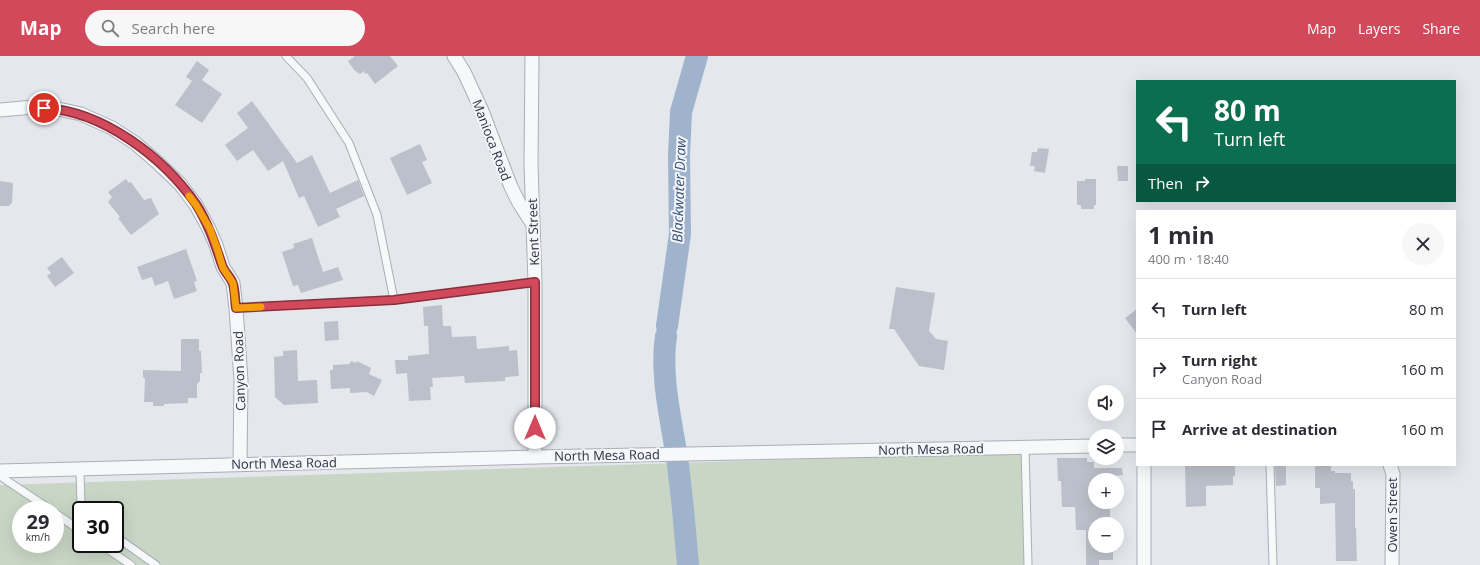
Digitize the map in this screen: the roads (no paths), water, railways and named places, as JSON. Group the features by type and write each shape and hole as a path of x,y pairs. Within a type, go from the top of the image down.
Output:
{"street":[{"name":"Manioca Road","path":"454,56 464,72 482,111 511,187 532,223"},
{"name":"Kent Street","path":"532,56 531,165 535,282 535,457"},
{"name":"Canyon Road","path":"0,110 34,107 54,108 81,114 112,128 135,143 157,162 180,184 196,205 210,229 223,268 233,283 241,381 240,464"},
{"path":"1124,445 1136,445"},
{"name":"North Mesa Road","path":"0,471 535,457 1088,446"},
{"path":"1144,466 1144,565"},
{"name":"Owen Street","path":"1390,466 1393,474 1392,565"}],"lane":[{"path":"286,56 307,78 349,143 377,215 394,300"},
{"path":"236,308 394,300 535,282"},
{"path":"1025,447 1028,565"},
{"path":"1270,466 1273,565"},
{"path":"80,470 81,501"},
{"path":"0,476 38,501"},
{"path":"64,519 72,525"},
{"path":"124,542 156,565"},
{"path":"113,553 131,565"}],"waterway":[{"name":"Blackwater Draw","path":"667,326 680,234 679,156 681,112 697,56"},
{"name":"Blackwater Draw","path":"666,336 664,366 665,381 679,471 688,565"}]}
